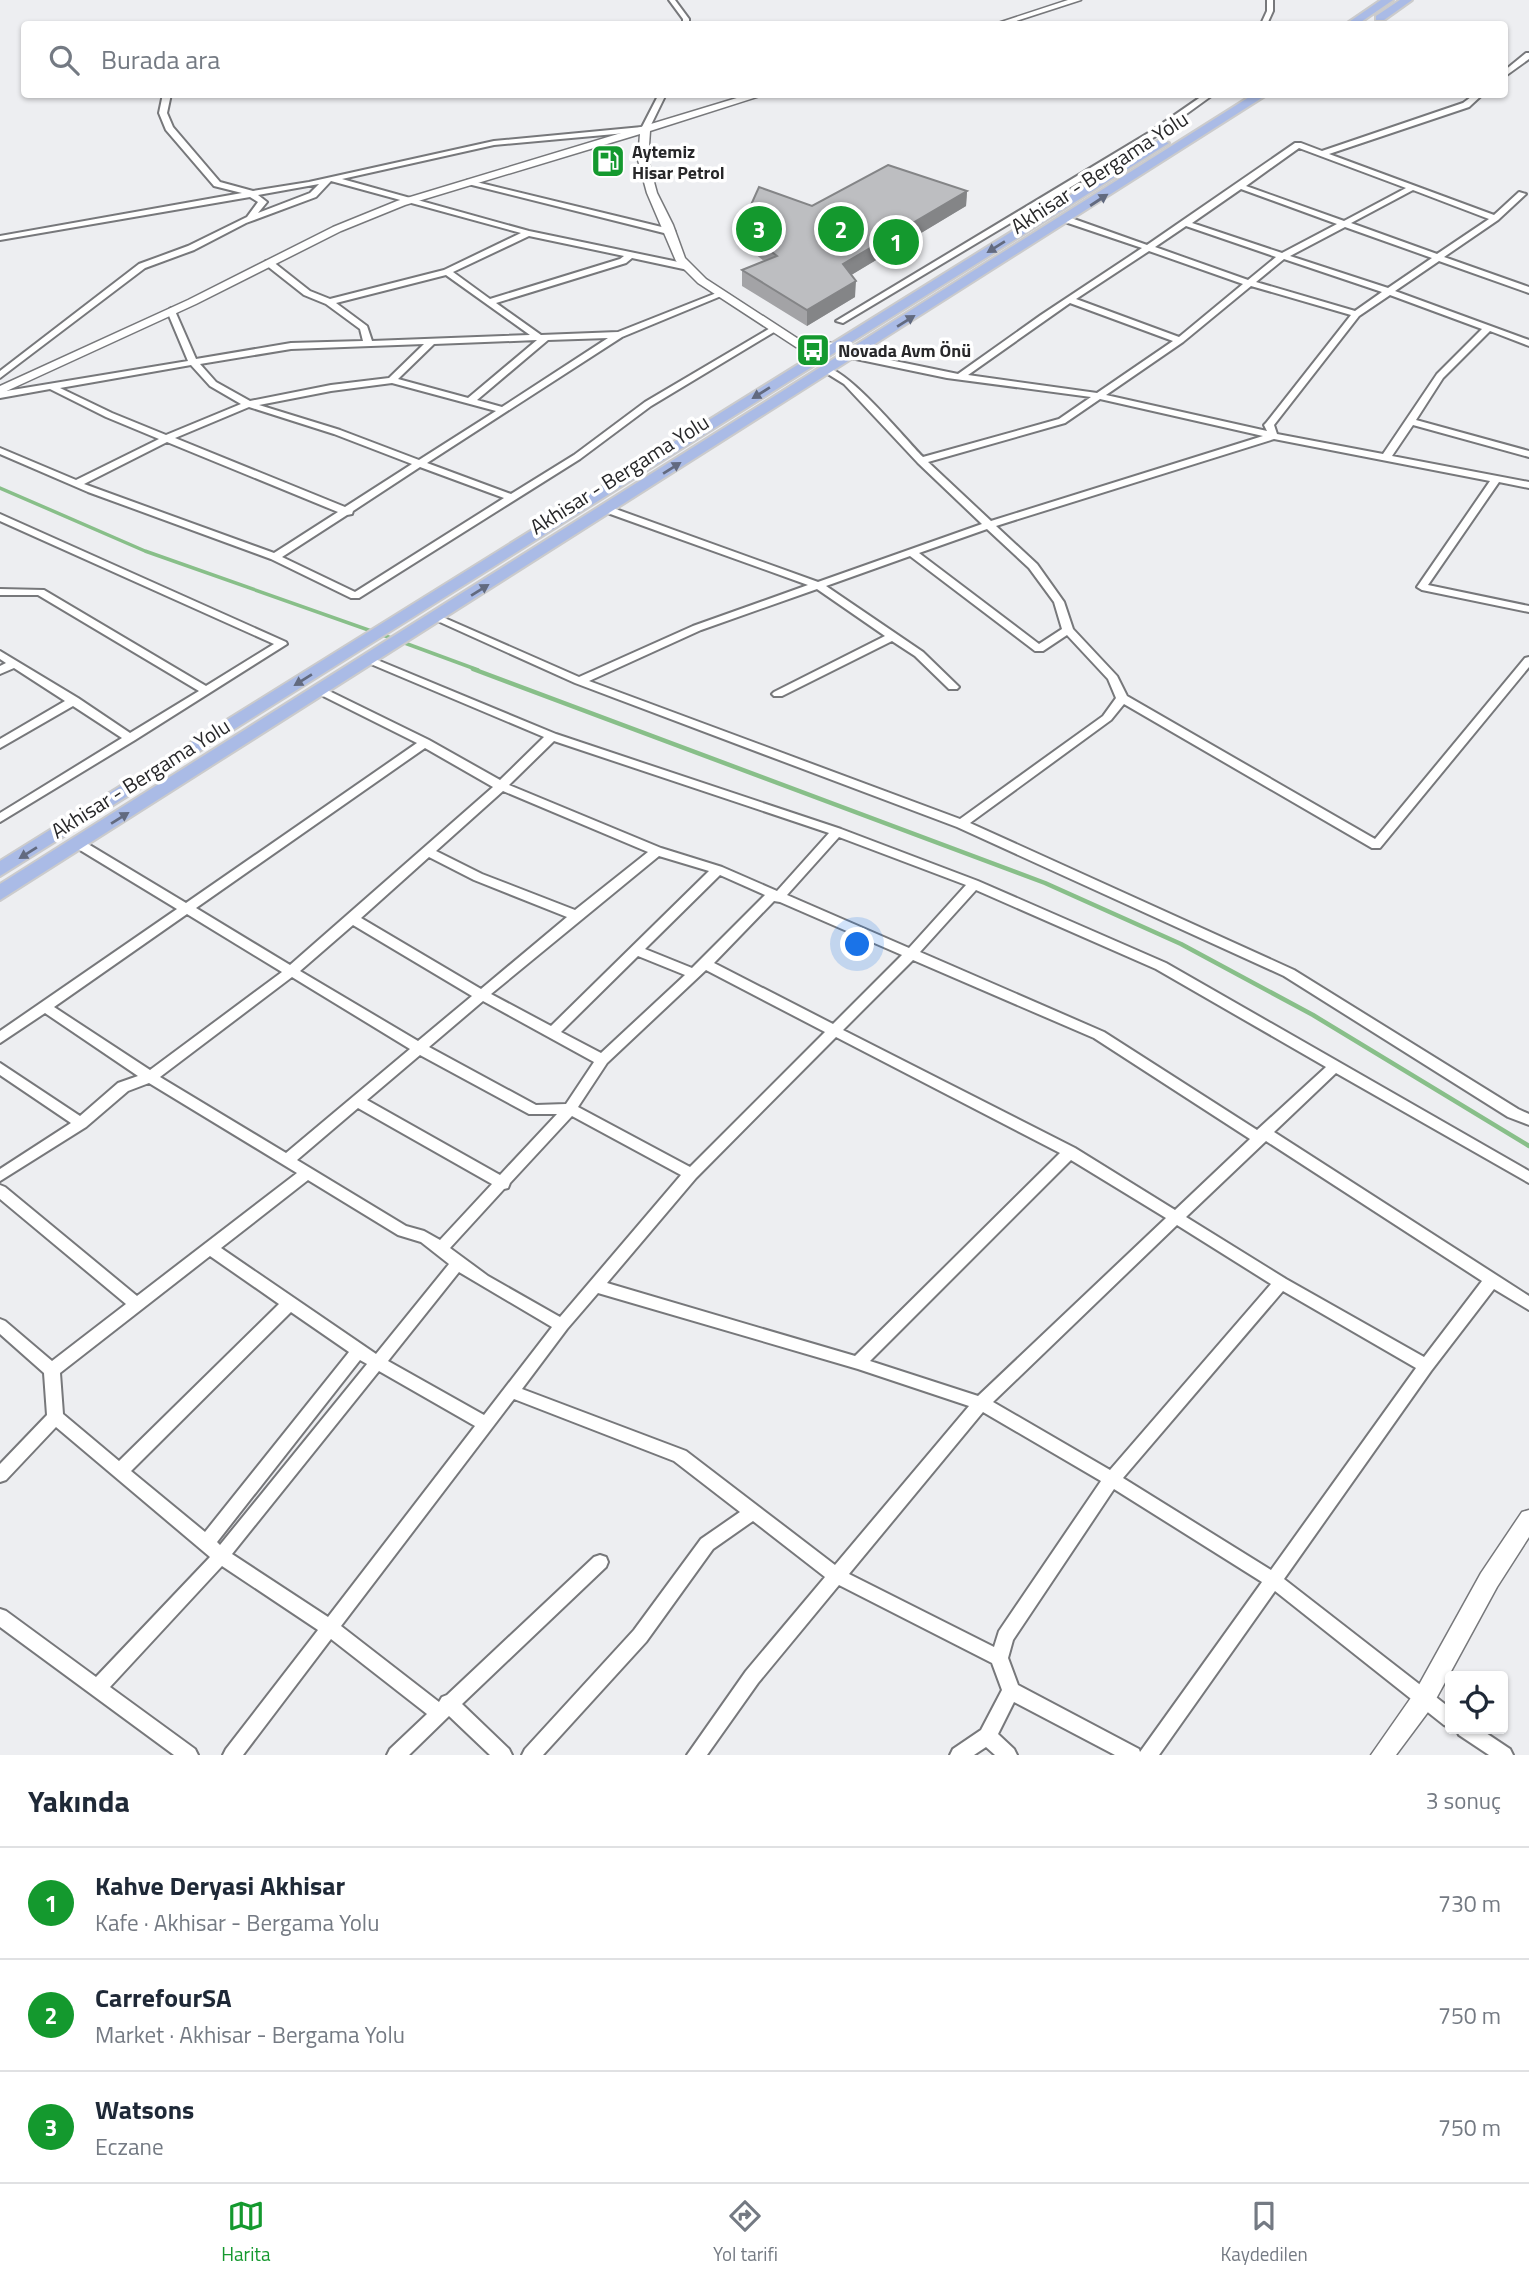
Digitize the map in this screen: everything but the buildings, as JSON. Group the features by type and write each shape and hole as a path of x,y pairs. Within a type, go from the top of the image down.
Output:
{"main road":[{"path":"1356,21 1388,0"},
{"path":"1376,21 1407,0"},
{"name":"Akhisar - Bergama Yolu","path":"0,893 321,691 402,618 1235,98"},
{"name":"Akhisar - Bergama Yolu","path":"0,870 365,652 386,650 1257,98"}],"street":[{"path":"672,0 686,21"},
{"path":"1009,21 1077,0"},
{"path":"1265,21 1270,11 1270,0"},
{"path":"1508,72 1528,55"},
{"path":"166,98 163,113 169,128 217,184 250,192 263,202 259,210 248,219"},
{"path":"661,98 645,129 643,160 652,193 671,232 680,259 722,294 800,345 838,346"},
{"path":"0,392 337,229 411,200 749,98"},
{"path":"840,321 1153,134 1206,98"},
{"path":"1322,153 1466,105 1475,98"},
{"path":"0,238 330,178 494,143 645,129"},
{"path":"961,376 1070,300 1242,187 1298,145 1495,218"},
{"path":"330,178 528,233 688,267"},
{"path":"0,375 142,266 191,248 248,219 313,195 330,178"},
{"path":"471,182 671,232"},
{"path":"1242,187 1529,289"},
{"path":"921,461 1062,421 1180,340 1280,257 1414,187"},
{"path":"1273,436 1269,425 1356,314 1495,218 1522,194"},
{"path":"1068,220 1247,282 1356,314"},
{"path":"1187,224 1388,291 1529,343"},
{"path":"329,302 447,272 528,233"},
{"path":"489,302 623,261 630,255"},
{"path":"269,263 307,293 329,302 364,328 368,343"},
{"path":"447,272 542,337"},
{"path":"275,557 619,335 722,294"},
{"path":"1070,300 1180,340"},
{"path":"171,311 191,360 212,383 248,404 337,432 416,465 513,498"},
{"path":"1387,456 1440,376 1489,327"},
{"path":"0,451 76,484 275,557 355,596 577,457 648,404 775,329"},
{"path":"0,392 291,346 619,335"},
{"path":"471,400 542,337"},
{"path":"393,380 431,342"},
{"path":"798,370 800,345"},
{"path":"852,355 961,376 1097,396 1273,436 1529,485"},
{"path":"826,369 848,382 921,461 1033,566 1059,602 1068,630 1113,678 1122,698 1376,845 1529,660"},
{"path":"76,484 167,438 248,404 393,380 504,410"},
{"path":"49,386 348,512"},
{"path":"1410,421 1529,454"},
{"path":"579,681 697,628 988,525 1273,436"},
{"path":"1497,478 1422,587 1529,609"},
{"path":"607,509 820,586 919,654 953,687"},
{"path":"0,517 282,644 0,818"},
{"path":"913,553 1039,649 1068,630"},
{"path":"0,592 40,592 207,691"},
{"path":"429,622 961,824 1289,973 1513,1113 1529,1120"},
{"path":"778,694 893,636"},
{"path":"365,652 552,736 837,832 974,884 1161,966 1529,1178"},
{"path":"0,654 131,737"},
{"path":"0,671 14,663"},
{"path":"321,691 425,743 501,786 657,850 718,870 775,897 912,953 1099,1035 1529,1304"},
{"path":"961,824 1107,718 1122,698"},
{"path":"0,744 74,700"},
{"path":"0,1177 81,1123 122,1087 149,1077 290,972 501,786 552,736"},
{"path":"0,1038 425,743"},
{"path":"442,1247 570,1109 602,1060 775,897 837,832"},
{"path":"79,844 419,1048 534,1110 570,1109 691,1174"},
{"path":"289,1159 575,915 657,850"},
{"path":"428,851 478,877 575,915"},
{"path":"551,1034 718,870"},
{"path":"232,1755 562,1325 691,1174 912,953 974,884"},
{"path":"352,919 480,995 602,1060"},
{"path":"636,950 694,974"},
{"path":"705,964 1070,1152 1281,1283 1426,1366"},
{"path":"45,1007 149,1077 289,1159 403,1231 413,1231 442,1247 458,1263 562,1325"},
{"path":"695,1755 752,1677 981,1403 1260,1134 1335,1066"},
{"path":"0,1068 81,1123"},
{"path":"358,1101 503,1184"},
{"path":"858,1363 1070,1152"},
{"path":"52,1370 135,1303 212,1250 309,1172"},
{"path":"0,1191 135,1303"},
{"path":"212,1250 376,1362 486,1425"},
{"path":"97,1688 221,1556 458,1263"},
{"path":"1148,1755 1426,1366 1492,1280"},
{"path":"1133,1755 1011,1691 999,1658 1005,1637 1112,1479 1281,1283"},
{"path":"596,1286 858,1363 981,1403 1112,1479 1274,1581 1445,1715"},
{"path":"121,1470 290,1303"},
{"path":"0,1325 52,1370 55,1418 0,1475"},
{"path":"206,1543 359,1350"},
{"path":"512,1392 680,1456 835,1575 999,1658"},
{"path":"55,1418 121,1470 221,1556 330,1628 443,1708 503,1755"},
{"path":"531,1755 640,1636 707,1544 751,1513"},
{"path":"1381,1755 1423,1700 1489,1580 1529,1519"},
{"path":"396,1755 600,1562"},
{"path":"0,1617 189,1755"},
{"path":"959,1755 987,1736 1011,1691"},
{"path":"1472,1734 1504,1755"},
{"path":"987,1736 1008,1755"}],"waterway":[{"path":"0,488 145,551 394,639"},
{"path":"402,642 478,670"},
{"path":"473,669 1045,883 1181,944 1313,1015 1529,1146"}],"place":[{"name":"Aytemiz Hisar Petrol","path":"608,161"},
{"name":"Watsons","path":"759,229"},
{"name":"CarrefourSA","path":"841,229"},
{"name":"Kahve Deryasi Akhisar","path":"896,242"},
{"name":"Novada Avm Önü","path":"813,350"}]}
